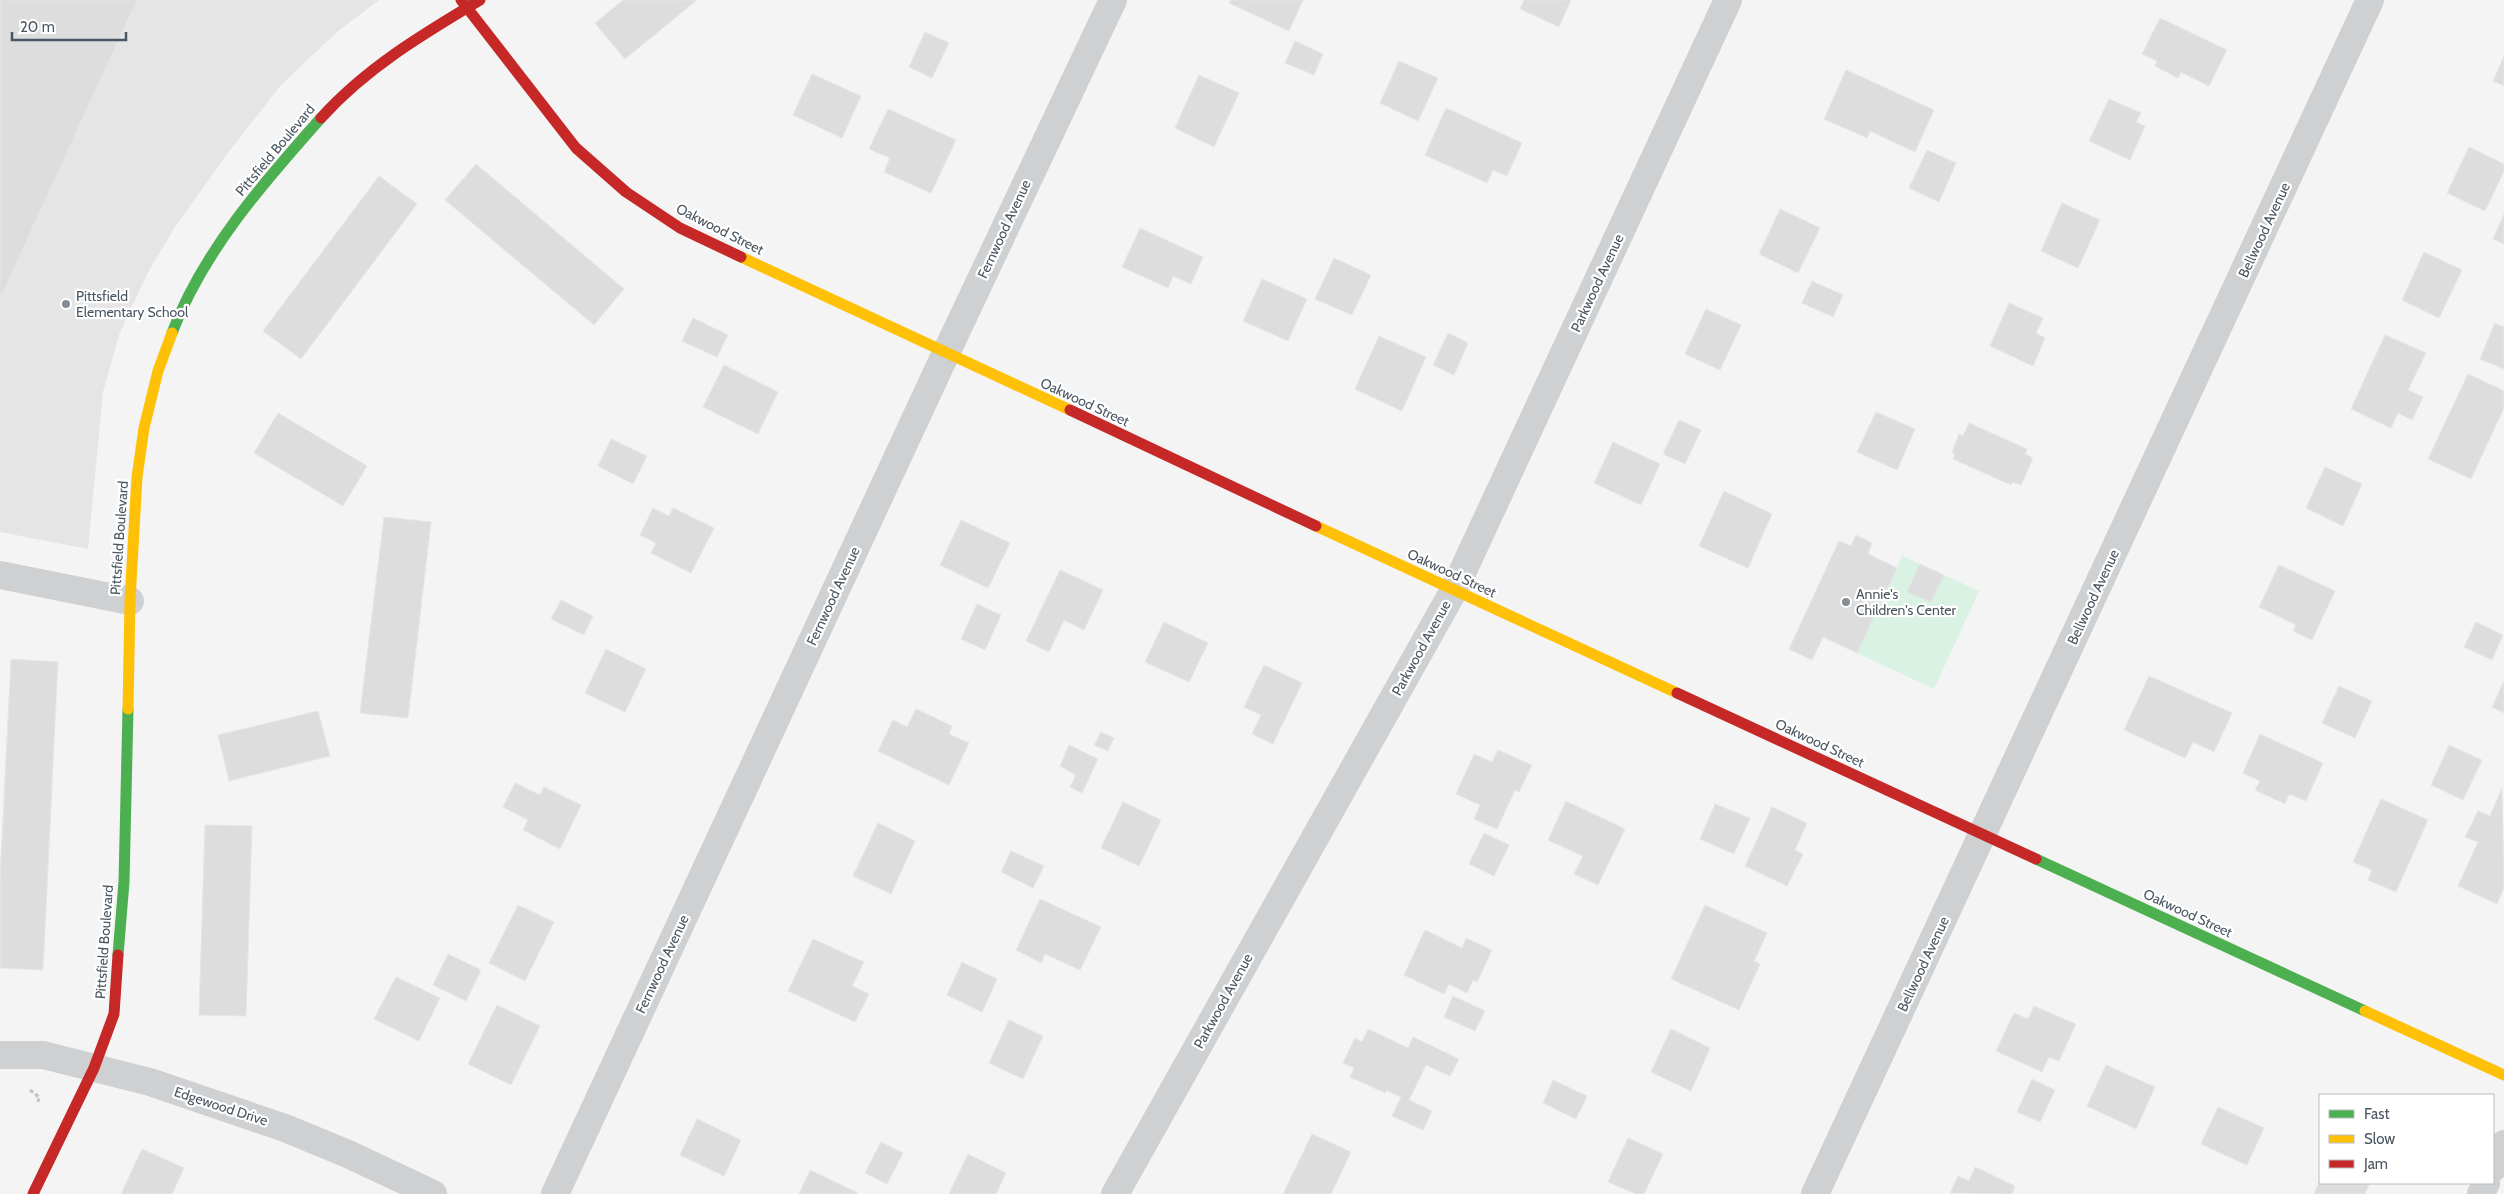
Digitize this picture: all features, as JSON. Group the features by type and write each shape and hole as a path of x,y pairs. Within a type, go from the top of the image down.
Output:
{"street":[{"name":"Pittsfield Boulevard","path":"33,1194 94,1068 114,1014 124,882 130,601 137,477 144,428 158,371 178,318 214,250 272,173 340,96 404,46 464,4 480,0"},
{"name":"Fernwood Avenue","path":"555,1194 946,353 1113,0"},
{"name":"Parkwood Avenue","path":"1115,1194 1454,590 1728,0"},
{"name":"Bellwood Avenue","path":"1815,1194 2370,0"},
{"name":"Oakwood Street","path":"464,4 576,148 626,192 680,228 1454,590 2504,1075"},
{"path":"0,575 130,601"},
{"name":"Edgewood Drive","path":"0,1055 43,1054 150,1082 285,1128 348,1154 433,1194"},
{"path":"2494,1166 2504,1144"}],"shaded area":[{"name":"Pittsfield Elementary School","path":"0,0 379,0 337,32 281,85 227,154 175,227 147,274 119,335 103,392 88,549 0,532"}],"green space":[{"path":"1902,556 1920,564 1908,592 1931,602 1944,575 1979,591 1934,689 1857,653"}],"building":[{"path":"0,0 137,0 0,299"},
{"path":"623,0 697,0 625,59 595,23"},
{"path":"1231,0 1303,0 1289,31 1229,3"},
{"path":"1524,0 1571,0 1559,27 1520,9"},
{"path":"2160,18 2227,50 2209,86 2181,72 2178,78 2155,66 2157,61 2142,54"},
{"path":"925,32 949,43 932,78 909,67"},
{"path":"1295,41 1323,54 1314,75 1285,63"},
{"path":"2504,56 2504,86 2493,81"},
{"path":"1399,61 1438,78 1418,121 1380,103"},
{"path":"1846,70 1934,110 1915,152 1870,131 1867,138 1824,119"},
{"path":"812,74 861,96 842,138 793,115"},
{"path":"1199,75 1239,93 1214,147 1175,128"},
{"path":"2109,99 2141,113 2136,122 2145,126 2130,160 2089,141"},
{"path":"1446,108 1522,143 1507,176 1493,170 1487,183 1425,155"},
{"path":"888,109 956,140 931,193 884,172 890,158 869,149"},
{"path":"2469,147 2504,164 2504,171 2485,211 2447,193"},
{"path":"1927,150 1956,163 1939,202 1909,188"},
{"path":"476,164 624,289 594,325 445,200"},
{"path":"379,176 417,204 301,359 263,331"},
{"path":"2062,203 2100,220 2078,268 2041,251"},
{"path":"1780,209 1820,228 1798,273 1759,254"},
{"path":"2504,214 2504,244 2493,239"},
{"path":"1140,228 1203,257 1191,284 1173,276 1168,288 1122,267"},
{"path":"2424,252 2462,270 2439,318 2402,300"},
{"path":"1334,258 1371,275 1352,315 1315,299"},
{"path":"1262,279 1307,299 1288,341 1243,321"},
{"path":"1812,281 1843,295 1833,317 1802,303"},
{"path":"2009,303 2043,318 2036,333 2045,338 2033,366 1990,346"},
{"path":"1706,309 1741,325 1720,370 1685,354"},
{"path":"693,318 728,335 717,357 682,341"},
{"path":"2495,323 2504,327 2504,369 2480,359"},
{"path":"1448,333 1468,343 1454,375 1433,365"},
{"path":"2385,335 2426,353 2408,390 2423,397 2412,420 2398,413 2391,428 2351,409"},
{"path":"1379,336 1426,357 1402,411 1355,389"},
{"path":"724,365 778,392 758,434 703,407"},
{"path":"2468,374 2504,391 2504,408 2471,479 2428,459"},
{"path":"1876,412 1915,429 1897,470 1857,452"},
{"path":"278,413 367,466 343,506 254,453"},
{"path":"1679,420 1701,430 1685,464 1663,454"},
{"path":"1969,423 2027,449 2025,454 2033,458 2021,485 2012,482 2011,485 1953,459 1955,454 1952,452 1959,434 1963,436"},
{"path":"611,439 647,456 633,484 598,466"},
{"path":"1613,442 1660,464 1641,505 1594,483"},
{"path":"2325,467 2362,484 2343,526 2306,508"},
{"path":"1724,491 1772,514 1748,568 1699,546"},
{"path":"653,508 669,516 673,508 714,528 691,573 651,553 656,543 640,535"},
{"path":"384,517 431,522 408,718 360,713"},
{"path":"961,520 1010,543 988,588 940,565"},
{"name":"Annie's Children's Center","path":"1856,535 1872,543 1868,554 1897,568 1857,653 1823,637 1812,660 1789,649 1839,541 1851,546"},
{"path":"1920,564 1944,575 1931,602 1907,592"},
{"path":"2279,565 2335,591 2312,640 2293,631 2296,625 2259,607"},
{"path":"1060,570 1103,590 1084,630 1064,620 1049,652 1026,641"},
{"path":"561,600 593,616 584,635 551,619"},
{"path":"977,604 1001,615 985,650 961,639"},
{"path":"1164,622 1208,643 1189,682 1145,662"},
{"path":"2476,622 2503,635 2492,660 2464,647"},
{"path":"606,649 646,669 625,712 585,693"},
{"path":"11,659 58,662 43,970 0,968 0,878"},
{"path":"1264,665 1302,683 1273,744 1252,734 1261,715 1244,707"},
{"path":"2149,676 2232,713 2214,752 2193,742 2185,758 2124,730"},
{"path":"2504,681 2504,713 2492,707"},
{"path":"2339,686 2372,701 2355,738 2322,723"},
{"path":"916,709 952,726 949,734 969,743 949,785 878,751 893,720 907,727"},
{"path":"318,711 330,756 229,781 218,735"},
{"path":"1101,732 1114,738 1108,751 1094,745"},
{"path":"2260,734 2323,763 2306,801 2289,794 2285,804 2255,790 2260,781 2243,773"},
{"path":"1069,745 1098,759 1082,793 1070,787 1076,775 1060,766"},
{"path":"2449,745 2482,760 2463,800 2431,785"},
{"path":"1498,750 1532,765 1519,792 1515,790 1497,829 1474,819 1480,805 1456,794 1474,754 1492,762"},
{"path":"515,783 540,795 544,787 581,805 560,849 523,830 528,820 503,807"},
{"path":"2502,788 2504,888 2497,904 2458,886 2478,842 2465,837 2478,811 2490,816"},
{"path":"2381,799 2428,820 2396,892 2368,880 2372,870 2353,862"},
{"path":"1566,801 1625,829 1598,885 1574,874 1583,856 1548,840"},
{"path":"1123,802 1161,820 1139,866 1101,848"},
{"path":"1715,804 1750,818 1734,854 1700,839"},
{"path":"1772,807 1807,823 1795,850 1803,854 1787,886 1745,866"},
{"path":"878,823 915,841 891,894 853,876"},
{"path":"205,825 252,826 246,1016 199,1015"},
{"path":"1484,833 1509,845 1494,876 1469,864"},
{"path":"1011,851 1044,866 1033,888 1001,872"},
{"path":"1040,899 1101,927 1080,970 1045,954 1041,963 1016,950"},
{"path":"518,905 554,922 525,981 489,963"},
{"path":"1705,905 1767,933 1754,961 1760,964 1739,1010 1671,979"},
{"path":"1425,930 1462,948 1466,938 1492,950 1477,982 1473,980 1467,993 1449,984 1444,994 1404,975"},
{"path":"813,939 864,962 852,986 869,994 855,1022 788,991"},
{"path":"448,954 481,970 466,1001 433,985"},
{"path":"962,962 997,979 982,1012 947,995"},
{"path":"396,977 440,998 419,1041 374,1019"},
{"path":"1453,996 1485,1011 1475,1031 1444,1017"},
{"path":"497,1005 540,1026 511,1085 468,1064"},
{"path":"2034,1006 2076,1024 2059,1061 2049,1057 2042,1072 1996,1051 2014,1013 2028,1019"},
{"path":"1009,1020 1043,1036 1023,1079 989,1063"},
{"path":"1368,1029 1408,1048 1413,1037 1459,1059 1450,1076 1426,1065 1409,1100 1432,1111 1423,1130 1392,1116 1401,1097 1386,1090 1385,1093 1350,1077 1354,1068 1343,1063 1355,1038 1362,1042"},
{"path":"1671,1029 1710,1048 1691,1091 1651,1072"},
{"path":"2106,1065 2155,1087 2136,1129 2087,1106"},
{"path":"2032,1079 2055,1090 2040,1122 2017,1112"},
{"path":"1553,1080 1587,1096 1576,1119 1543,1103"},
{"path":"2218,1107 2264,1128 2247,1165 2201,1144"},
{"path":"697,1119 741,1140 724,1176 680,1155"},
{"path":"1312,1134 1351,1152 1331,1194 1283,1194"},
{"path":"1628,1138 1663,1154 1644,1194 1636,1194 1608,1182"},
{"path":"881,1142 903,1153 887,1184 865,1173"},
{"path":"142,1149 184,1168 172,1194 121,1194"},
{"path":"968,1154 1006,1173 996,1194 949,1194"},
{"path":"1975,1167 2015,1186 2012,1194 1950,1193 1958,1176 1969,1181"},
{"path":"810,1170 858,1193 799,1194"},
{"path":"2319,1182 2319,1184 2370,1184 2365,1194 2314,1194"}],"traffic: fast":[{"path":"172,333 200,274 218,246 257,193 321,118"},
{"path":"118,955 124,882 128,709"},
{"path":"2036,859 2365,1011"}],"traffic: slow":[{"path":"741,257 1070,410"},
{"path":"128,709 130,601 137,477 144,428 158,371 172,333"},
{"path":"1316,526 1677,693"},
{"path":"2365,1011 2504,1075"}],"traffic: jam":[{"path":"461,0 576,148 626,192 680,228 741,257"},
{"path":"321,118 357,83 396,53 480,0"},
{"path":"1070,410 1316,526"},
{"path":"1677,693 2036,859"},
{"path":"33,1194 94,1068 114,1014 118,955"}],"place":[{"name":"Pittsfield Elementary School","path":"66,304"},
{"name":"Annie's Children's Center","path":"1846,602"}]}
